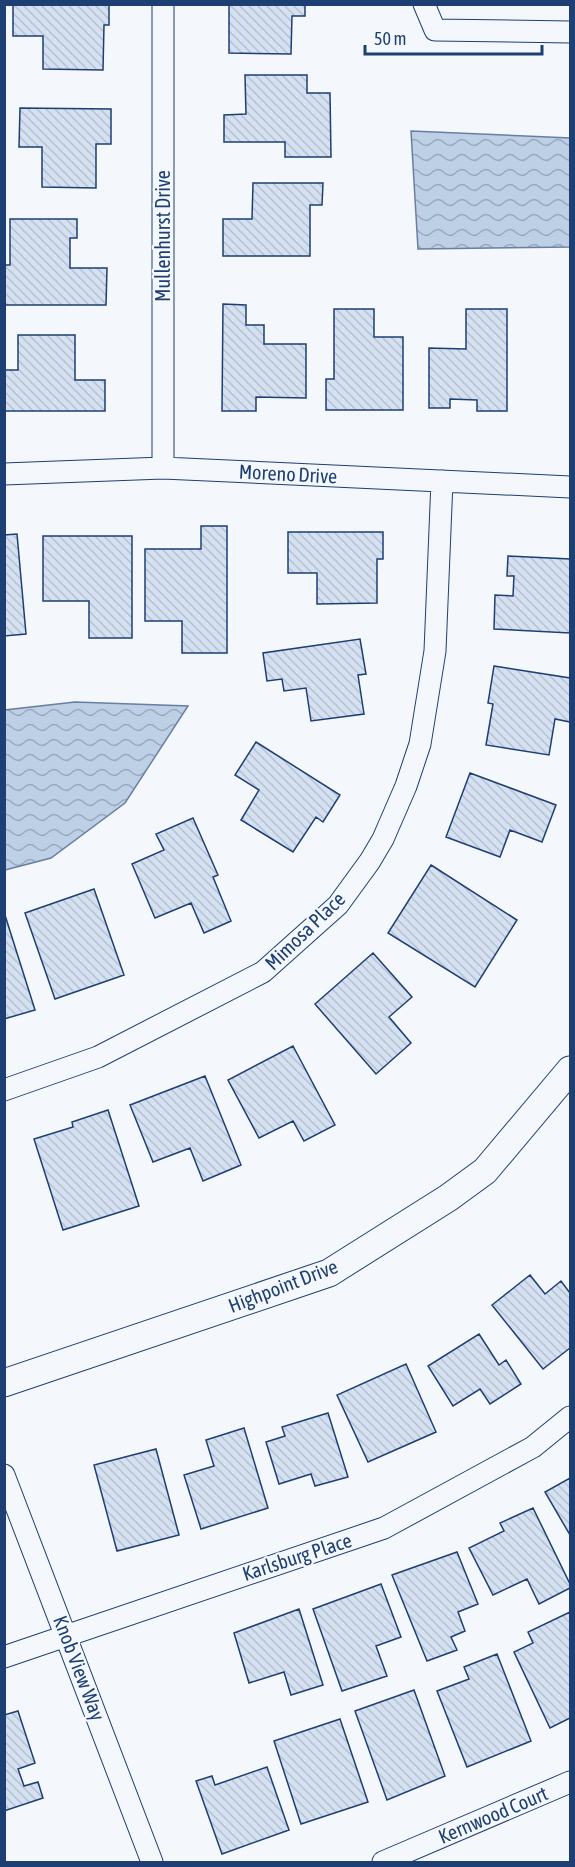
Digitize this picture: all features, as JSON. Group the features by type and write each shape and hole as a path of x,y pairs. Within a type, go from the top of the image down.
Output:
{"street":[{"name":"Mullenhurst Drive","path":"163,4 163,468"},
{"path":"424,4 435,30 570,32"},
{"name":"Moreno Drive","path":"4,474 163,468 570,487"},
{"name":"Mimosa Place","path":"4,1090 98,1058 263,972 338,905 370,861 383,839 406,786 420,744 435,651 442,481"},
{"name":"Highpoint Drive","path":"4,1383 329,1273 448,1198 485,1171 570,1070"},
{"name":"Karlsburg Place","path":"4,1657 67,1633 384,1528 532,1448 570,1417"},
{"name":"Knob View Way","path":"4,1474 67,1633 152,1863"},
{"name":"Kernwood Court","path":"383,1863 570,1782"}],"water":[{"path":"411,131 570,138 570,247 418,249"},
{"path":"75,702 188,706 125,803 51,858 5,870 5,710"}],"building":[{"path":"13,4 109,4 109,25 104,25 103,70 43,69 43,36 13,36"},
{"path":"229,4 323,4 305,5 305,16 292,16 291,54 229,53"},
{"path":"245,75 307,75 307,93 330,93 331,157 285,157 285,142 224,142 224,115 246,114"},
{"path":"20,108 111,109 111,144 96,144 96,188 42,187 42,147 19,147"},
{"path":"253,183 323,183 322,205 310,205 310,256 223,256 223,219 252,219"},
{"path":"10,219 77,219 77,238 70,238 70,268 107,268 106,305 4,305 4,265 10,265"},
{"path":"223,304 246,305 246,325 264,325 264,344 306,344 306,398 256,397 256,411 222,411"},
{"path":"334,309 374,309 374,337 403,337 403,410 326,410 326,379 334,379"},
{"path":"466,309 507,309 507,411 477,411 477,400 450,399 450,408 429,408 429,348 466,349"},
{"path":"18,335 75,335 75,380 105,380 105,411 4,411 4,370 18,370"},
{"path":"201,526 227,526 227,653 182,653 182,621 145,621 145,549 201,549"},
{"path":"288,532 383,532 383,559 377,559 377,603 317,604 317,573 288,573"},
{"path":"17,534 26,634 4,636 4,535"},
{"path":"43,536 132,536 132,638 89,638 89,601 43,601"},
{"path":"508,556 570,559 570,633 494,629 495,595 513,596 514,576 507,576"},
{"path":"360,639 366,674 358,675 364,714 311,721 306,688 284,691 282,679 267,681 263,653"},
{"path":"494,666 570,678 570,722 555,719 549,755 486,745 493,704 488,703"},
{"path":"256,742 340,795 323,822 316,817 293,852 241,820 259,790 235,775"},
{"path":"470,773 556,805 542,842 510,830 500,857 446,837"},
{"path":"193,818 218,875 213,877 231,921 204,933 191,903 155,918 132,864 164,850 156,834"},
{"path":"431,865 517,920 475,987 388,933"},
{"path":"94,889 124,975 55,999 25,913"},
{"path":"4,912 35,1010 4,1019"},
{"path":"373,953 412,997 389,1017 411,1043 376,1074 315,1004"},
{"path":"293,1046 335,1125 304,1141 293,1121 259,1138 228,1080"},
{"path":"205,1076 241,1165 203,1181 190,1148 153,1162 130,1105"},
{"path":"108,1110 139,1206 63,1230 34,1139 73,1127 72,1122"},
{"path":"530,1275 545,1294 561,1281 570,1293 570,1348 543,1369 492,1305"},
{"path":"479,1334 499,1365 506,1360 521,1384 490,1404 480,1389 453,1406 428,1366"},
{"path":"406,1364 436,1432 368,1462 337,1395"},
{"path":"328,1413 348,1477 315,1486 311,1474 279,1484 266,1442 285,1436 282,1427"},
{"path":"244,1428 268,1508 201,1529 184,1475 214,1466 206,1440"},
{"path":"156,1449 179,1535 117,1551 94,1465"},
{"path":"570,1478 570,1535 545,1492"},
{"path":"533,1508 570,1584 570,1588 539,1604 527,1579 493,1595 469,1548 504,1531 500,1523"},
{"path":"457,1552 478,1604 458,1612 465,1631 451,1637 457,1650 427,1661 392,1575"},
{"path":"381,1584 401,1637 376,1646 387,1676 342,1691 313,1609"},
{"path":"299,1609 323,1685 291,1695 284,1672 249,1683 234,1633"},
{"path":"570,1612 570,1718 550,1728 514,1652 533,1643 528,1632"},
{"path":"497,1654 531,1741 467,1767 437,1691 469,1679 464,1667"},
{"path":"414,1690 445,1776 387,1800 355,1711"},
{"path":"18,1711 35,1763 18,1769 24,1786 38,1782 43,1798 4,1811 4,1715"},
{"path":"340,1719 368,1802 301,1824 274,1741"},
{"path":"267,1767 289,1830 222,1854 196,1781 212,1776 215,1785"}]}
